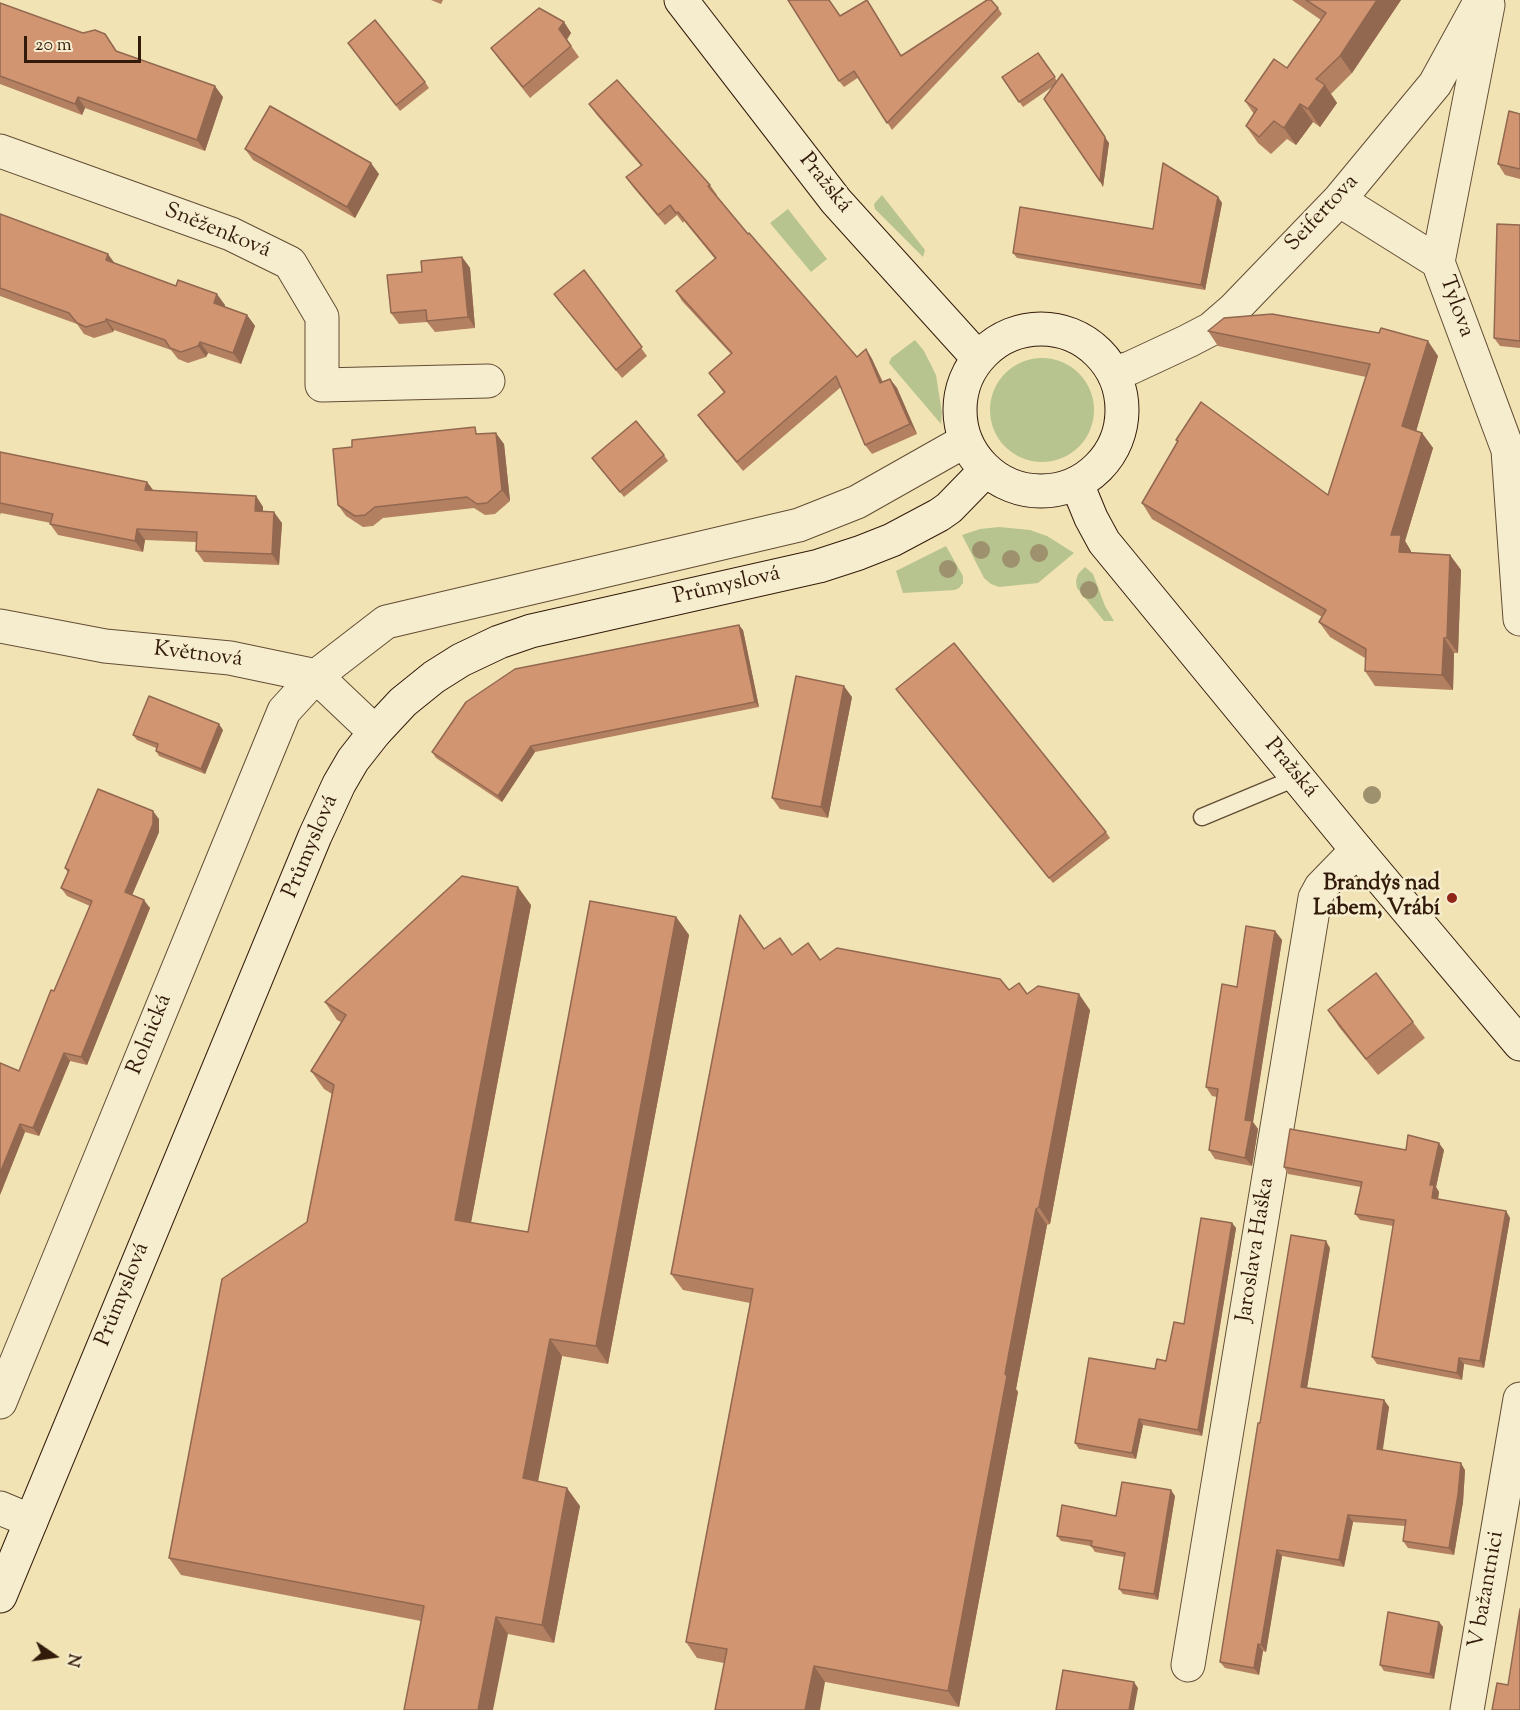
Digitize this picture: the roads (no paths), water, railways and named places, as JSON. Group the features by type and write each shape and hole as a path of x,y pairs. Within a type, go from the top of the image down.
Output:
{"street":[{"name":"Pražská","path":"681,0 836,201 978,358"},
{"name":"Seifertova","path":"1114,373 1158,356 1211,328 1234,309 1339,200 1434,84 1481,0"},
{"path":"1438,262 1489,0"},
{"name":"Sněženková","path":"0,151 231,234 290,263 322,317 322,385 488,381"},
{"name":"Tylova","path":"1339,200 1438,262 1514,450 1520,620"},
{"path":"1041,328 1059,330 1091,345 1114,373 1123,409 1121,427 1115,444 1105,460 1077,483 1058,490 1039,491 1020,489 1001,482 974,457 965,441 960,424 959,406 968,373 991,345 1006,336 1023,330 1041,328"},
{"name":"Rolnická","path":"0,1402 284,711 316,676 386,622 799,525 856,502 965,441"},
{"name":"Průmyslová","path":"0,1596 315,836 339,784 353,760 375,732 403,702 434,677 461,660 499,642 531,631 819,566 859,553 892,540 939,515 949,508 986,470"},
{"name":"Pražská","path":"1077,483 1091,518 1104,542 1520,1044"},
{"name":"Květnová","path":"0,626 105,646 230,658 316,676"},
{"path":"316,676 375,732"},
{"name":"Jaroslava Haška","path":"1188,1665 1315,898 1321,887 1357,850"},
{"name":"V bažantnici","path":"1467,1710 1520,1399"},
{"path":"0,1508 31,1521"}],"lane":[{"path":"1202,817 1298,777"}],"place":[{"name":"Brandýs nad Labem, Vrábí","path":"1452,898"}]}
